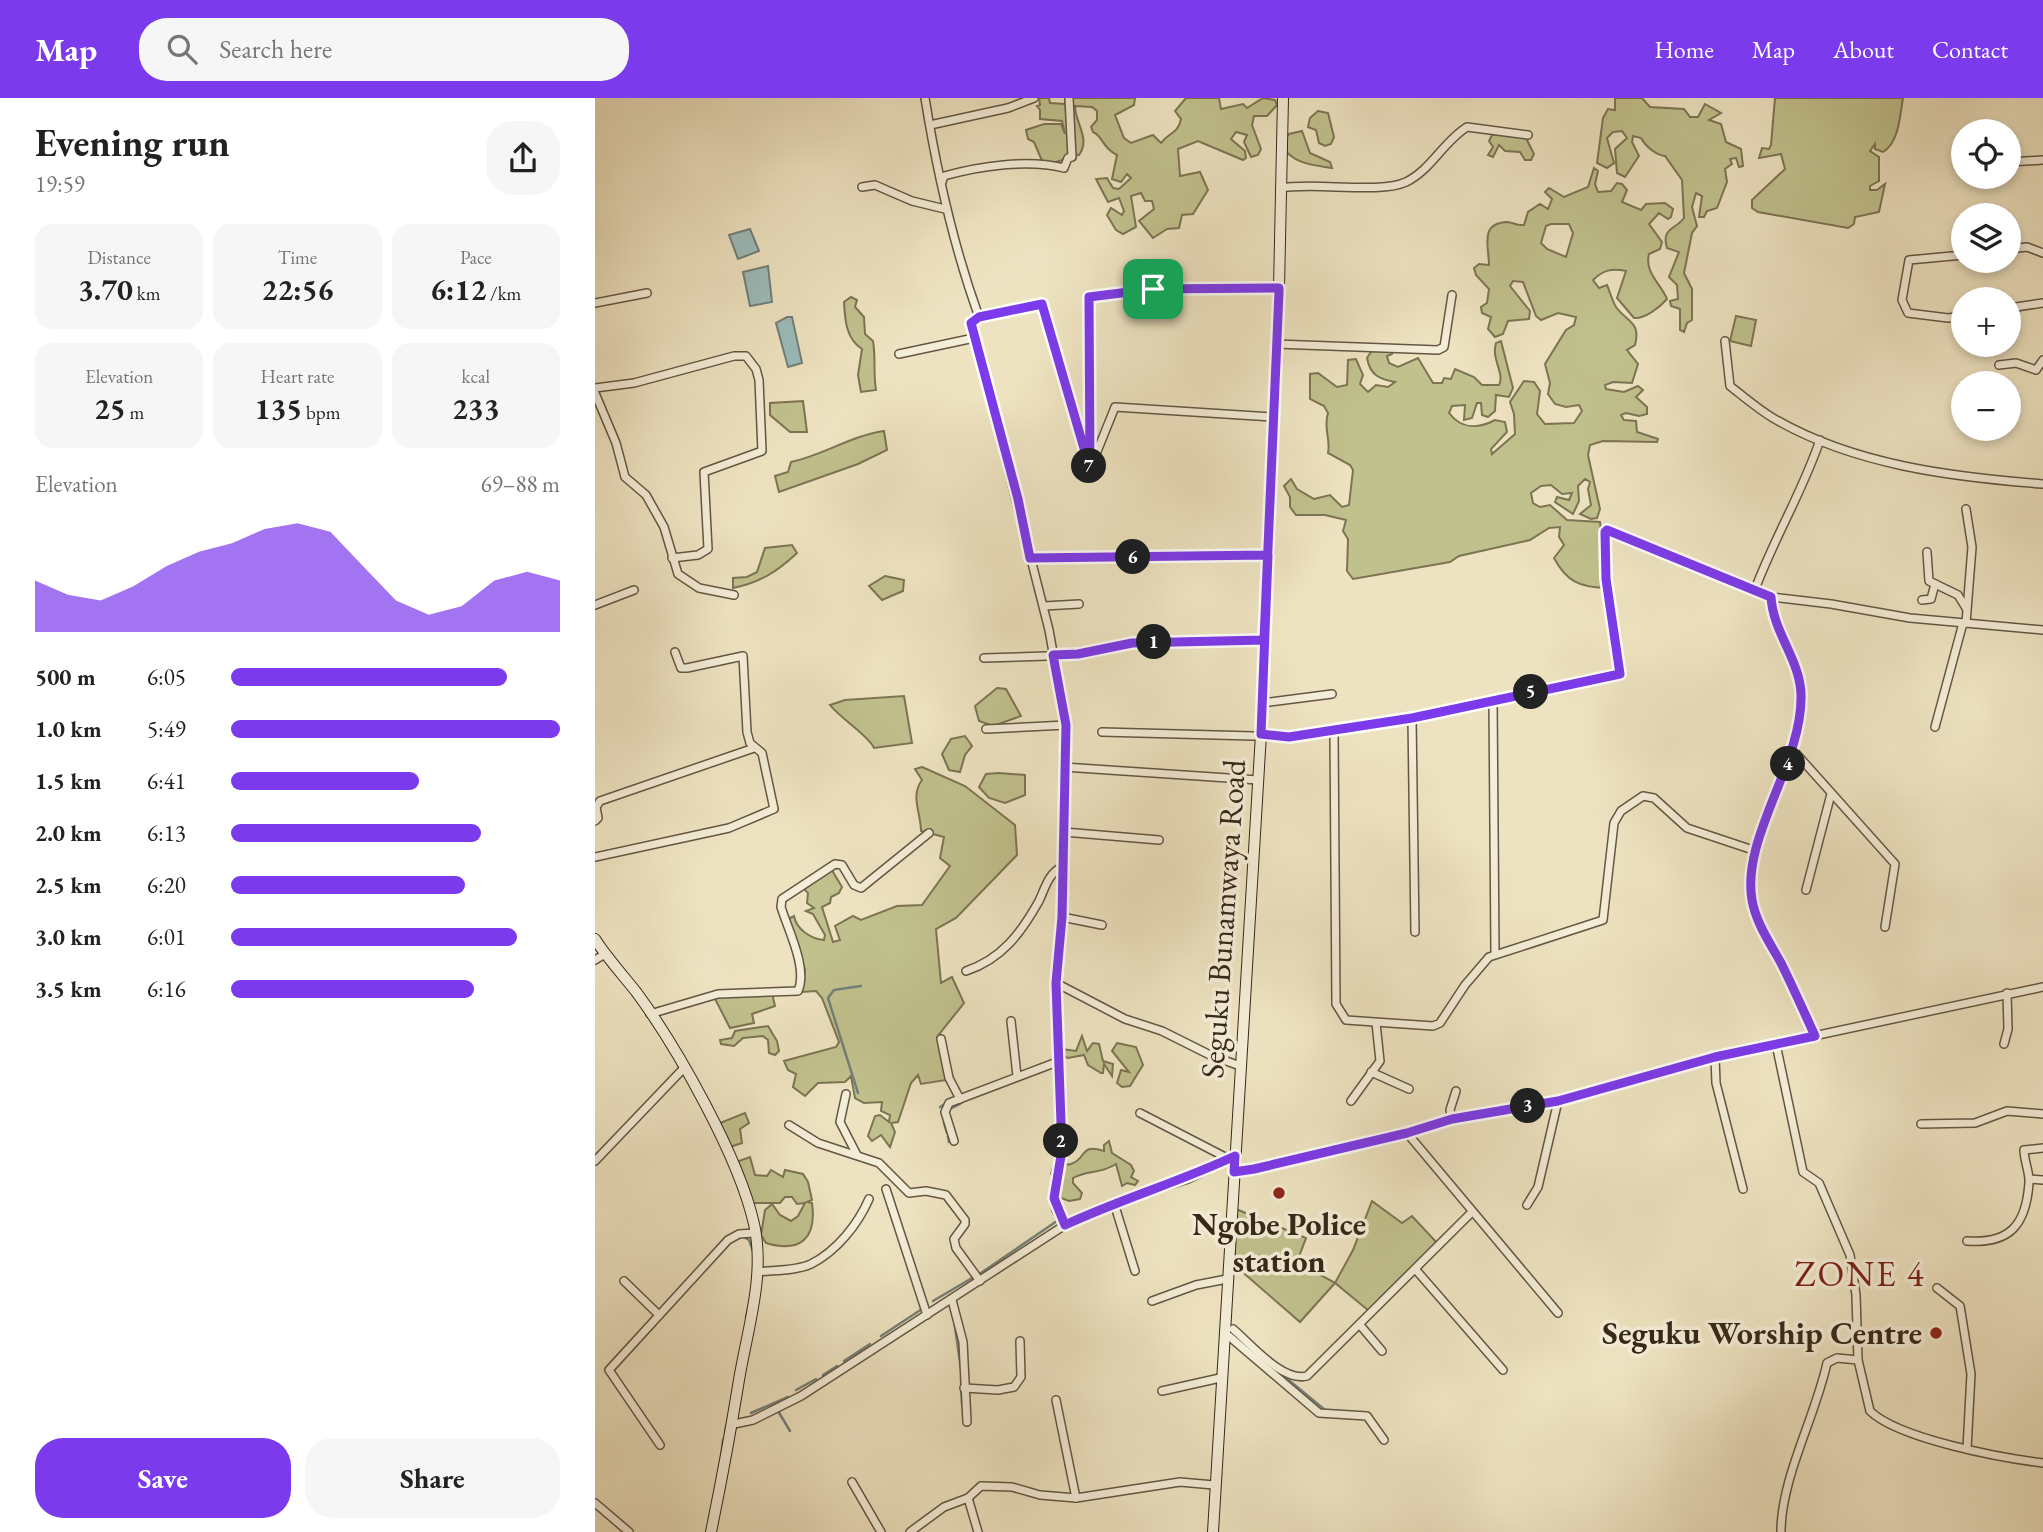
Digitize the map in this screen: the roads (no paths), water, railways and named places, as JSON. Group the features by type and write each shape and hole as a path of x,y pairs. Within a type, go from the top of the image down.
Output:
{"main road":[{"name":"Seguku Bunamwaya Road","path":"1213,1532 1220,1378 1228,1331 1227,1279 1234,1172 1232,1158 1261,734 1279,288 1283,98"},
{"path":"595,939 600,957 650,1014 683,1069 734,1164 754,1233 757,1272 734,1424 711,1532"}],"street":[{"path":"925,98 945,209 979,317"},
{"path":"930,125 1008,108 1034,98"},
{"path":"942,183 944,176 965,170 1043,163 1064,168 1072,157 1069,98"},
{"path":"1280,188 1310,184 1394,186 1414,177 1467,127 1528,135"},
{"path":"2021,161 2043,160"},
{"path":"862,187 875,185 912,201 945,209"},
{"path":"2021,248 2043,253"},
{"path":"1951,256 1909,260 1902,300 1908,313 1951,318"},
{"path":"1090,469 1089,297 1172,288 1279,288"},
{"path":"595,303 647,293"},
{"path":"1276,344 1438,350 1444,347 1448,337 1452,295"},
{"path":"2021,306 2043,303"},
{"path":"1065,1225 1054,1198 1062,1150 1056,983 1062,917 1066,725 1044,606 971,323 979,317 1042,304 1090,469"},
{"path":"899,354 974,338"},
{"path":"1725,341 1730,386 1773,418 1820,440 1922,470 2043,484"},
{"path":"672,558 698,555 708,549 704,472 762,450 756,369 746,356 734,356 595,391 616,443 625,477 646,495 658,516 664,527 672,558 678,574 699,588 734,595"},
{"path":"1999,365 2016,363 2036,370 2043,360"},
{"path":"1090,469 1115,407 1273,416"},
{"path":"1754,592 1765,561 1800,495 1820,440"},
{"path":"1935,727 1965,620 1972,547 1966,509"},
{"path":"1102,732 1261,734 1289,737 1412,718 1620,674 1606,579 1607,530 1771,597 2043,630"},
{"path":"1927,552 1929,581 1958,595 1965,602 1965,620"},
{"path":"1030,558 1268,555"},
{"path":"1922,600 1931,599 1935,584"},
{"path":"595,606 634,590"},
{"path":"1771,597 1774,622 1799,680 1801,694 1793,750 1756,851 1751,884 1755,911 1815,1036"},
{"path":"1044,606 1079,604"},
{"path":"984,658 1078,654 1132,643 1264,640"},
{"path":"595,857 729,828 772,812 774,806 762,753 754,748 747,732 743,656 681,668 675,652"},
{"path":"1262,703 1332,694"},
{"path":"1493,700 1495,953"},
{"path":"1412,718 1415,932"},
{"path":"986,729 1066,725"},
{"path":"1334,731 1336,1004 1346,1020 1427,1027 1440,1023 1481,964 1495,953 1603,920 1614,823 1621,811 1643,796 1654,798 1687,828 1756,851"},
{"path":"595,821 598,818 596,807 600,801 754,748"},
{"path":"1793,750 1895,864 1885,927"},
{"path":"1064,767 1258,780"},
{"path":"1806,890 1831,794"},
{"path":"1064,832 1159,840"},
{"path":"650,1014 718,994 798,991 799,963 781,907 782,899 835,864 842,865 854,886 861,888 929,833"},
{"path":"966,971 1000,955 1026,923 1048,879 1063,866"},
{"path":"1062,917 1101,925"},
{"path":"1056,983 1125,1019 1162,1031 1210,1055 1240,1066"},
{"path":"1234,1172 1407,1133 1452,1119 1558,1101 1715,1057 2043,987"},
{"path":"2004,1044 2008,1029 2007,993"},
{"path":"1011,1021 1017,1076"},
{"path":"1351,1101 1381,1055 1376,1023"},
{"path":"941,1039 949,1078 960,1099"},
{"path":"1776,1044 1804,1172 1819,1183 1850,1255 1856,1295 1858,1360 1870,1411 1877,1418 1967,1449 2003,1459 2043,1463"},
{"path":"1715,1057 1716,1083 1742,1189"},
{"path":"954,1141 945,1108 960,1099 1057,1062"},
{"path":"595,1161 683,1069"},
{"path":"1371,1072 1409,1089"},
{"path":"1452,1119 1450,1110 1456,1091"},
{"path":"846,1094 840,1122 857,1155"},
{"path":"1527,1205 1538,1187 1558,1101"},
{"path":"1140,1112 1232,1158"},
{"path":"1921,1124 1972,1124 2002,1112 2043,1114"},
{"path":"789,1125 818,1143 879,1163 909,1193 926,1191 946,1195 965,1220 954,1239 956,1248 980,1281"},
{"path":"1407,1133 1471,1213 1558,1313"},
{"path":"1967,1241 1993,1243 2012,1232 2025,1210 2030,1179 2024,1150 2043,1148"},
{"path":"734,1424 753,1420 801,1396 1065,1225 1114,1203 1188,1179 1232,1158"},
{"path":"2030,1179 2043,1180"},
{"path":"886,1189 927,1315"},
{"path":"757,1272 813,1263 850,1231 861,1217 869,1199"},
{"path":"1114,1203 1135,1271"},
{"path":"1228,1331 1286,1374 1297,1378 1307,1376 1471,1213"},
{"path":"660,1444 609,1370 728,1240 739,1234 754,1233"},
{"path":"1416,1270 1503,1370"},
{"path":"1152,1301 1196,1285 1227,1279"},
{"path":"624,1281 659,1315"},
{"path":"1937,1288 1960,1306 1971,1374 1967,1449"},
{"path":"952,1300 964,1342 967,1422"},
{"path":"1360,1325 1382,1351"},
{"path":"1228,1331 1319,1413 1367,1416 1384,1440"},
{"path":"964,1388 998,1390 1014,1387 1021,1377 1020,1341"},
{"path":"1781,1532 1785,1490 1819,1398 1827,1363 1836,1358 1858,1360"},
{"path":"1163,1391 1220,1378"},
{"path":"1056,1400 1076,1497"},
{"path":"852,1482 881,1532"},
{"path":"910,1532 944,1507 968,1498 981,1486 1076,1497 1180,1482 1214,1485"},
{"path":"968,1498 978,1532"},
{"path":"595,1503 629,1532"}],"water":[{"path":"750,229 759,251 738,259 729,235"},
{"path":"768,266 772,302 750,306 743,272"},
{"path":"792,317 802,363 788,367 776,323"}],"waterway":[{"path":"858,1093 828,998 834,990 861,986"},
{"path":"940,1107 948,1102"},
{"path":"948,1110 960,1104"},
{"path":"944,1123 947,1133"},
{"path":"948,1136 949,1142"},
{"path":"1270,1169 1300,1161"},
{"path":"978,1275 1057,1221"},
{"path":"1234,1264 1236,1223"},
{"path":"744,1237 749,1240 753,1251"},
{"path":"933,1301 972,1278"},
{"path":"746,1317 750,1299"},
{"path":"881,1336 922,1309"},
{"path":"954,1320 961,1369"},
{"path":"844,1361 870,1344"},
{"path":"823,1375 837,1366"},
{"path":"1279,1372 1325,1410"},
{"path":"796,1390 816,1379"},
{"path":"961,1379 962,1404"},
{"path":"751,1413 788,1397"},
{"path":"778,1411 790,1431"},
{"path":"725,1432 727,1423"},
{"path":"721,1459 723,1440"}],"place":[{"name":"Ngobe Police station","path":"1279,1193"},
{"name":"Seguku Worship Centre","path":"1936,1333"}],"district":[{"name":"ZONE 4","path":"1860,1273"}]}
